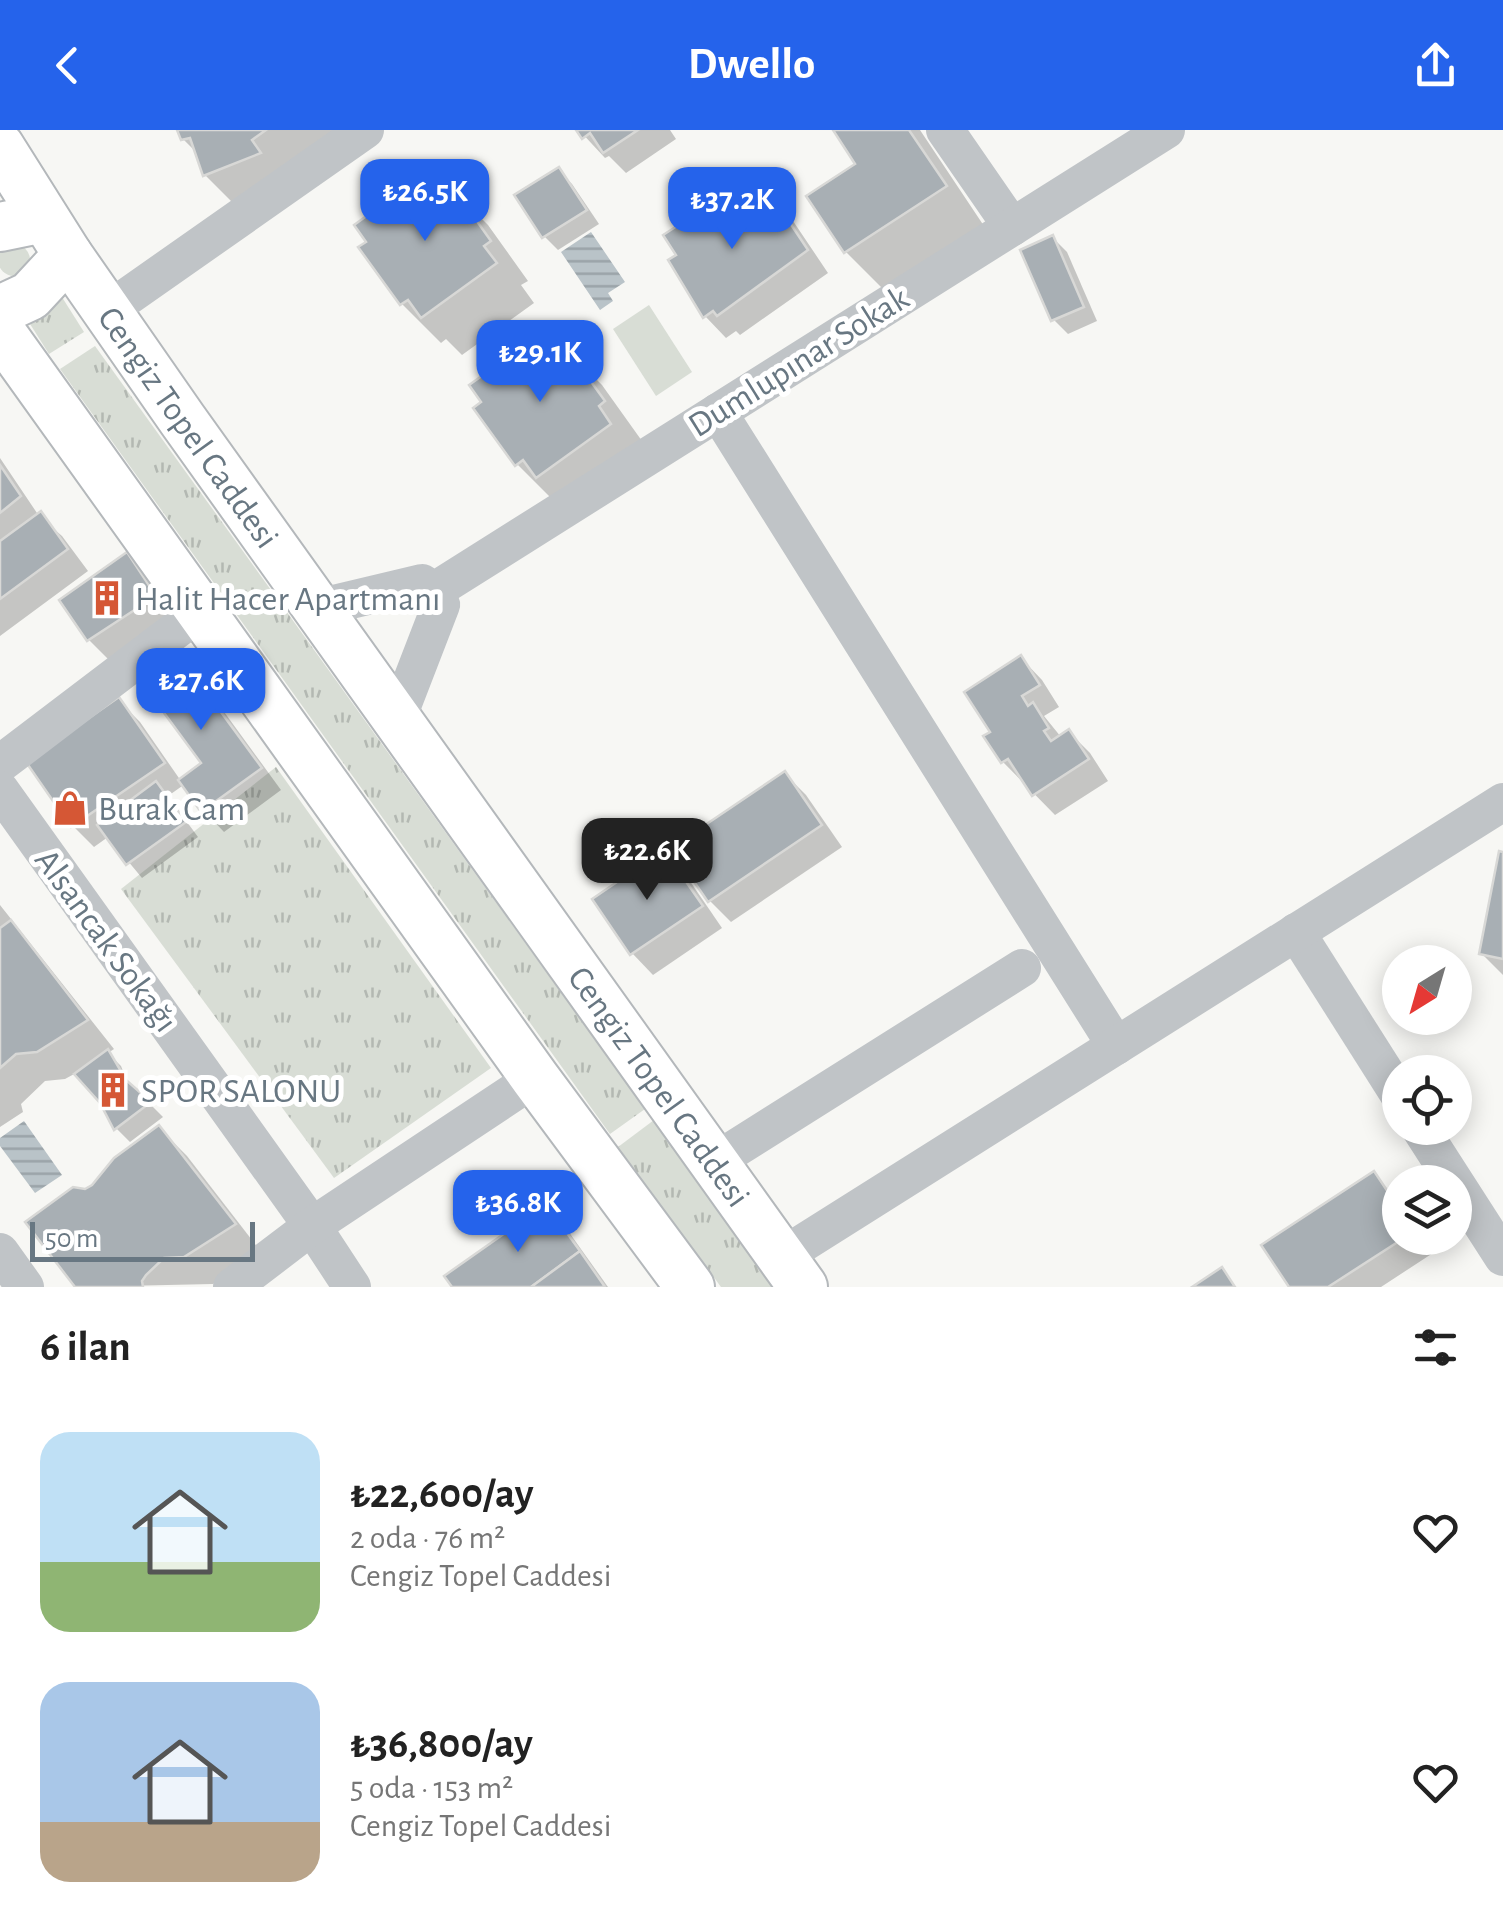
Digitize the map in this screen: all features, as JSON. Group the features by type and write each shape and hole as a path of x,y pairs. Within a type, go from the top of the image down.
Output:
{"main road":[{"name":"Cengiz Topel Caddesi","path":"0,147 37,234 107,311 792,1272"},
{"path":"0,310 30,296 37,234"},
{"path":"0,332 535,1078 690,1287"}],"street":[{"path":"107,311 365,130"},
{"path":"945,130 1012,227"},
{"name":"Dumlupınar Sokak","path":"430,593 1166,130"},
{"path":"718,412 1116,1046"},
{"path":"317,608 422,582 442,605 397,719"},
{"path":"0,764 202,612"},
{"name":"Alsancak Sokağı","path":"0,790 352,1287"},
{"path":"792,1272 1116,1046 1503,802"},
{"path":"1296,932 1382,1068"},
{"path":"714,1162 1022,968"},
{"path":"232,1287 312,1226 535,1078"},
{"path":"1431,1145 1503,1257"},
{"path":"0,1252 24,1287"}],"green space":[{"path":"8,245 20,245 29,254 29,266 20,275 8,275 -1,266 -1,254"},
{"path":"60,294 84,332 49,354 25,316"},
{"path":"649,305 692,372 656,396 613,329"},
{"path":"95,346 645,1109 610,1134 60,369"},
{"path":"276,767 491,1068 334,1178 121,889"},
{"path":"654,1120 777,1287 721,1287 618,1147"}],"shaded area":[{"path":"591,232 625,282 608,293 613,301 600,310 561,252"},
{"path":"24,1121 62,1175 35,1193 0,1146 0,1138"}],"building":[{"path":"177,130 266,130 252,140 261,153 203,176 190,138 181,140"},
{"path":"576,130 638,130 603,153 590,133 582,139"},
{"path":"833,130 909,130 947,186 844,253 806,196 855,164"},
{"path":"559,167 587,210 542,238 514,195"},
{"path":"430,170 442,187 449,182 491,241 484,246 497,263 421,318 408,300 400,305 358,247 366,242 354,225"},
{"path":"768,190 808,250 717,316 713,311 703,318 668,260 676,255 663,235 717,200 729,217"},
{"path":"1053,235 1084,307 1051,321 1020,250"},
{"path":"545,331 557,348 563,343 605,401 599,406 611,424 536,478 523,460 515,466 473,408 481,402 469,385"},
{"path":"0,465 21,496 0,513"},
{"path":"41,511 68,549 0,599 0,541"},
{"name":"Halit Hacer Apartmanı","path":"127,552 156,596 87,641 59,600"},
{"path":"177,652 262,768 201,812 178,780 201,763 139,679"},
{"path":"1021,655 1040,685 1022,696 1028,706 1033,702 1049,728 1044,731 1051,741 1069,729 1089,759 1032,796 1008,759 1001,763 983,736 990,732 964,692"},
{"path":"119,697 165,763 71,827 26,762"},
{"path":"785,771 822,825 708,902 671,848"},
{"path":"156,781 186,822 126,865 97,825"},
{"path":"664,850 703,906 630,955 592,899"},
{"path":"1499,851 1503,852 1503,959 1479,954"},
{"path":"11,920 88,1020 37,1052 16,1054 0,1068 0,928"},
{"name":"SPOR SALONU","path":"108,1049 126,1080 151,1102 114,1130 100,1103 74,1074"},
{"path":"159,1125 236,1224 184,1257 164,1258 146,1275 143,1287 75,1287 25,1222 73,1187 85,1189 92,1185 114,1158"},
{"path":"1374,1171 1382,1183 1382,1252 1328,1287 1289,1287 1261,1245"},
{"path":"546,1204 580,1251 531,1287 452,1287 444,1276"},
{"path":"580,1251 605,1287 531,1287"},
{"path":"1222,1267 1235,1287 1192,1287"}],"place":[{"name":"Halit Hacer Apartmanı","path":"107,598"},
{"name":"Burak Cam","path":"70,808"},
{"name":"SPOR SALONU","path":"113,1090"}]}
